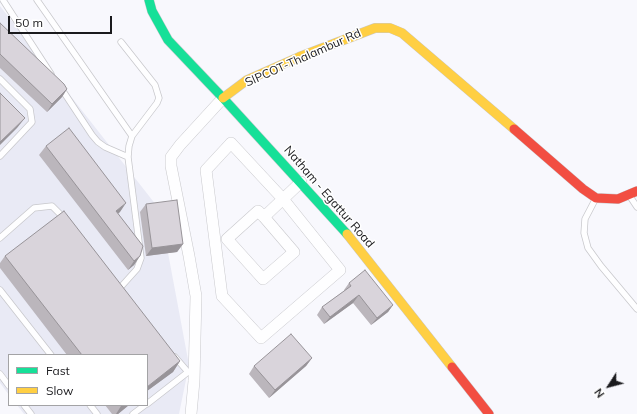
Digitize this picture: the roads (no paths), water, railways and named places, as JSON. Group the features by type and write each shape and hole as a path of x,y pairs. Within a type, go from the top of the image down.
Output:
{"street":[{"name":"Natham - Egattur Road","path":"149,0 152,11 168,40 224,98 340,225 489,414"},
{"name":"SIPCOT-Thalambur Rd","path":"191,414 194,381 196,296 190,256 171,166 171,157 180,144 224,98 247,80 299,57 363,32 375,28 390,28 402,33 577,184 596,198"},
{"path":"231,143 283,198 340,270 261,338 222,296 206,170 231,143"},
{"path":"264,217 301,182"},
{"path":"596,198 618,199 633,193"},
{"path":"258,211 264,217 294,252 263,279 227,239 258,211"}],"lane":[{"path":"3,0 54,77"},
{"path":"37,0 132,136"},
{"path":"119,289 137,269 141,258 128,157 128,146 132,136 157,103 159,98 155,85 121,42"},
{"path":"0,80 30,109 32,122 0,156"},
{"path":"58,84 92,135 105,147 128,157"},
{"path":"633,193 637,207"},
{"path":"596,198 585,219 584,233 588,248 637,309"},
{"path":"0,238 34,208 52,206 70,226"},
{"path":"114,283 124,295"},
{"path":"0,290 50,354"},
{"path":"148,402 188,372 173,354"},
{"path":"0,374 8,385"},
{"path":"25,406 31,414"},
{"path":"91,406 98,414"},
{"path":"133,414 143,406"}]}
